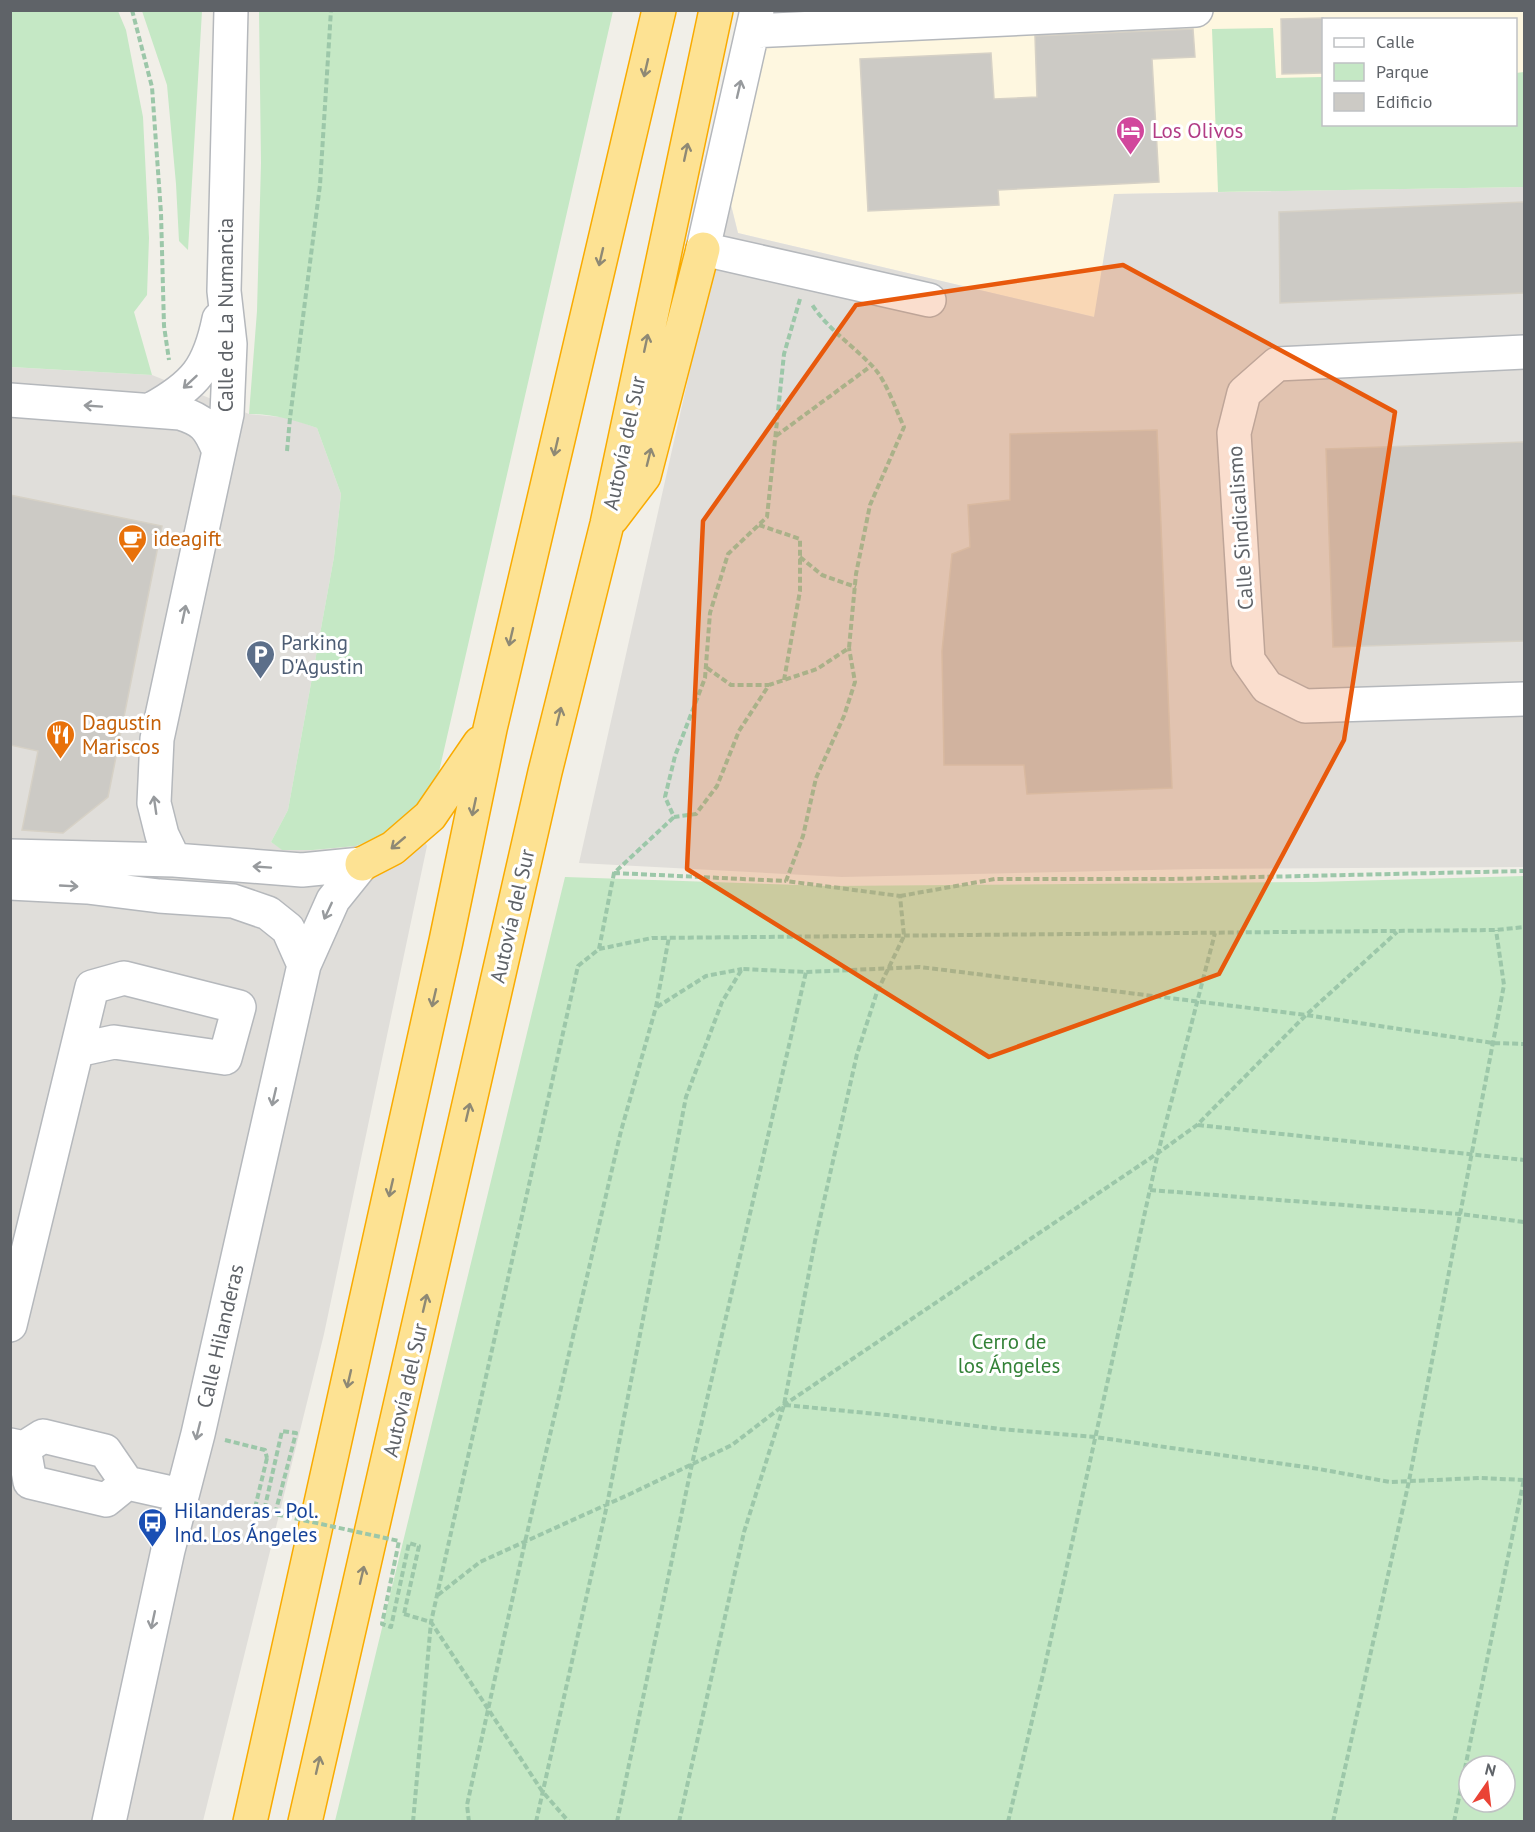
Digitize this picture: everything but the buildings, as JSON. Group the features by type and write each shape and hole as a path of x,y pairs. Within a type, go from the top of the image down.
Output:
{"highway":[{"name":"Autovía del Sur","path":"305,1821 545,772 607,524 716,10"},
{"path":"250,1821 446,942 489,729 652,18"},
{"path":"607,524 645,476 703,249"},
{"path":"362,864 393,848 430,816 489,729"}],"street":[{"name":"Calle de La Numancia","path":"174,860 162,835 154,803 157,739 226,414 230,344 224,291 231,10"},
{"path":"929,300 805,281 703,249 755,21 1196,10"},
{"path":"152,409 172,398 203,370 214,343 224,291"},
{"name":"Calle Sindicalismo","path":"1524,352 1277,364 1244,393 1234,433 1248,660 1267,687 1305,706 1524,699"},
{"path":"10,400 152,409 180,413 196,417 210,430 219,449"},
{"path":"10,856 174,860 302,870 362,864"},
{"path":"159,896 168,889 174,860"},
{"name":"Calle Hilanderas","path":"109,1821 181,1495 198,1434 304,965 333,900 362,864"},
{"path":"10,883 87,886 159,896 233,901 268,913 288,929 304,965"},
{"path":"10,1325 92,987 124,978 239,1007 225,1059 114,1042 77,1050"},
{"path":"127,1483 106,1500 30,1482 17,1447 43,1436 105,1451 127,1483 181,1495"}],"path":[{"path":"132,10 152,87 161,213 164,326 169,361 183,389"},
{"path":"287,451 320,185 331,10"},
{"path":"786,880 802,836 816,778 844,716 855,682 849,648 856,574 870,505 904,427 877,372 820,318 805,281"},
{"path":"674,817 665,797 675,756 705,678 710,613 728,554 767,517 784,354 805,281"},
{"path":"775,437 871,365"},
{"path":"759,525 800,539 800,591 784,680"},
{"path":"800,557 822,574 856,587"},
{"path":"706,668 731,685 769,685 817,669 849,648"},
{"path":"599,949 614,873 674,817 696,814 717,786 739,731 769,685"},
{"path":"614,873 786,880 900,896 995,879 1170,879 1524,871"},
{"path":"679,1821 744,1532 784,1405 815,1241 857,1054 877,992 904,936 900,896"},
{"path":"413,1821 431,1622 578,966 599,949 652,938 1496,930 1524,927"},
{"path":"1333,1821 1409,1481 1504,985 1496,930"},
{"path":"437,1596 480,1562 732,1445 784,1405 1158,1153 1197,1125 1306,1015 1398,931"},
{"path":"1008,1821 1158,1153 1215,933"},
{"path":"469,1821 467,1805 525,1542 621,1131 656,1007 669,938"},
{"path":"656,1007 706,976 742,969 806,972 920,967 1306,1015 1493,1043 1524,1044"},
{"path":"536,1821 608,1504 686,1097 722,1002 742,969"},
{"path":"616,1821 692,1464 806,972"},
{"path":"1197,1125 1524,1160"},
{"path":"1150,1190 1460,1214 1524,1222"},
{"path":"784,1405 1095,1437 1319,1469 1390,1482 1480,1478 1524,1479 1461,1798 1454,1821"},
{"path":"198,1434 265,1450 267,1458 255,1508 264,1511 282,1431 296,1433 275,1514 399,1541 382,1624 391,1627 409,1543 419,1545 404,1614 431,1622 543,1791 569,1821"}],"highlighted area":[{"path":"1123,265 1395,412 1344,740 1219,974 989,1057 687,869 703,521 856,305"}],"shaded area":[{"name":"Los Olivos","path":"769,11 1524,11 1524,187 1115,194 1095,317 738,233 729,197"},
{"path":"1524,187 1524,867 1197,869 842,877 579,863 729,197 738,233 1094,317 1114,194"},
{"path":"10,367 152,375 249,414 290,418 317,428 341,494 334,557 288,810 271,842 283,850 356,846 415,819 427,846 324,1334 203,1821 11,1821"}],"green space":[{"path":"10,11 118,11 126,30 143,117 149,238 147,295 134,312 152,375 11,367"},
{"path":"142,11 202,11 188,250 179,241 167,85"},
{"path":"259,11 613,11 436,785 430,800 386,834 356,846 313,850 282,850 271,842 288,810 334,557 341,494 317,428 283,418 249,414 257,311 261,163"},
{"path":"1273,28 1276,78 1322,77 1322,126 1517,126 1517,73 1524,72 1524,187 1218,192 1212,29"},
{"name":"Cerro de los Ángeles","path":"1524,876 1524,1821 335,1821 565,877 829,886 1313,882"}],"place":[{"name":"Los Olivos","path":"1131,156"},
{"name":"ideagift","path":"132,564"},
{"name":"Parking D'Agustin","path":"260,680"},
{"name":"Dagustín Mariscos","path":"61,760"},
{"name":"Hilanderas - Pol. Ind. Los Ángeles","path":"153,1548"}]}
